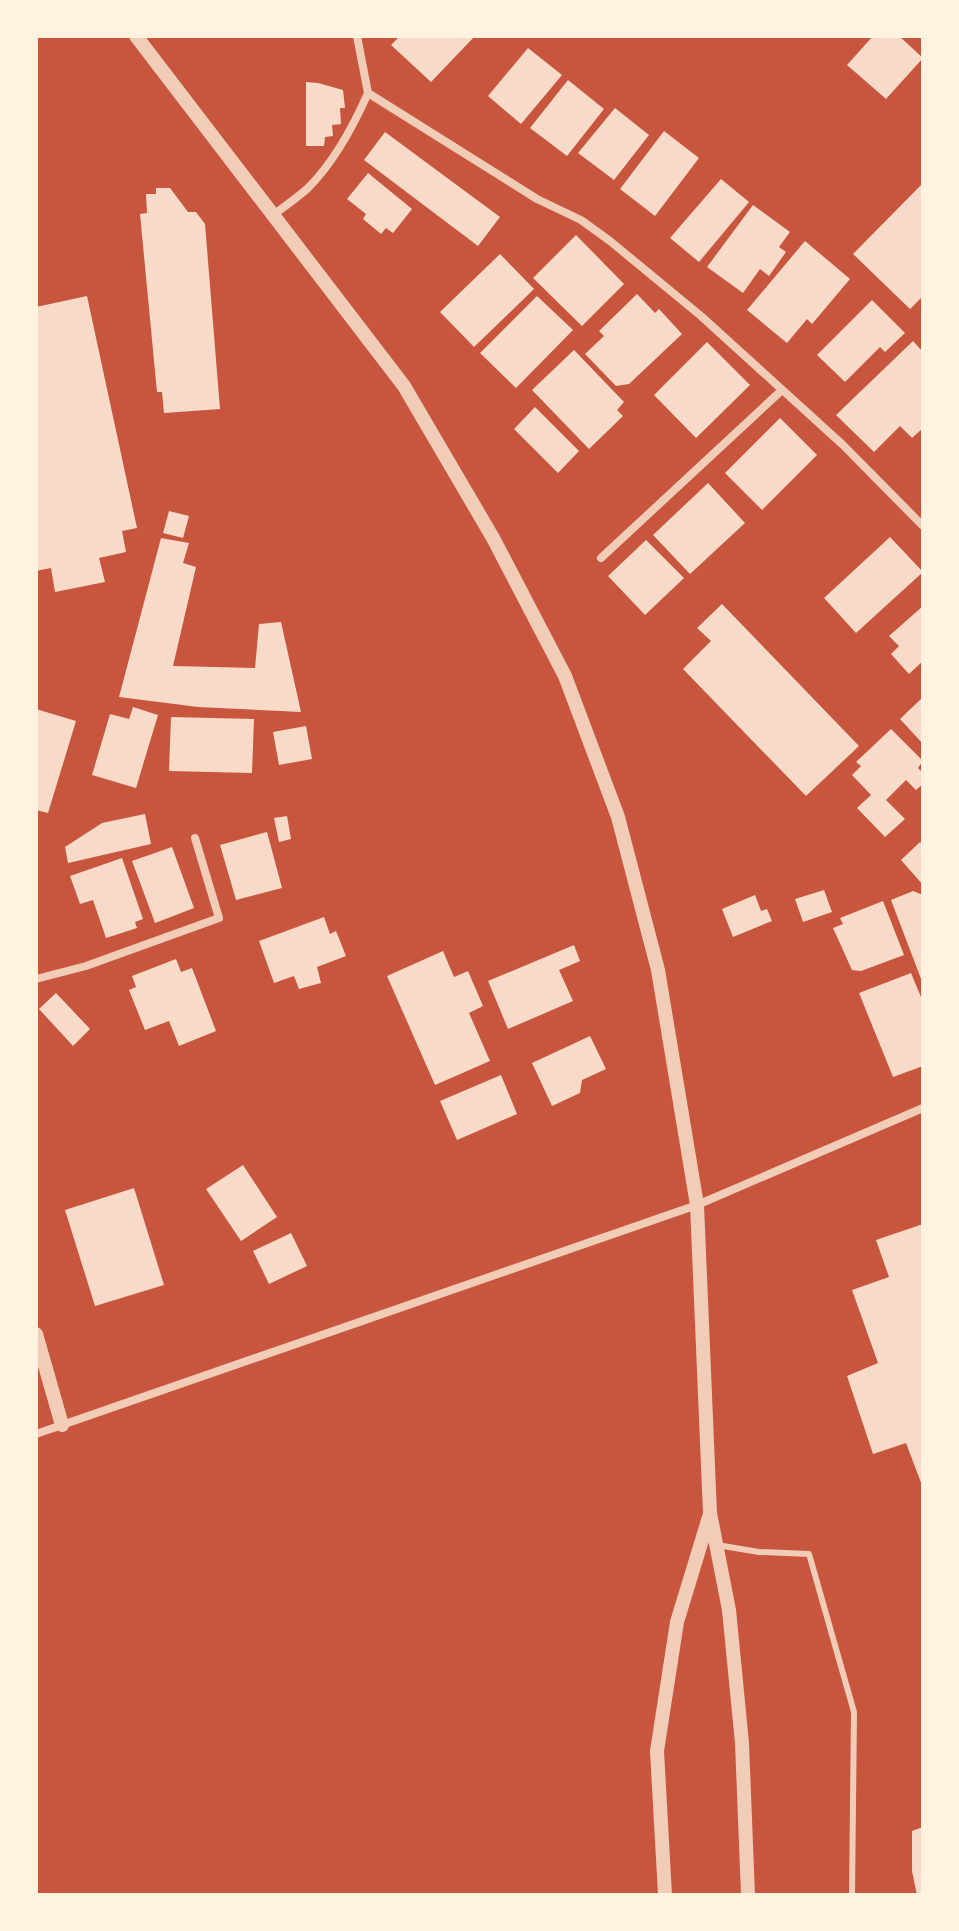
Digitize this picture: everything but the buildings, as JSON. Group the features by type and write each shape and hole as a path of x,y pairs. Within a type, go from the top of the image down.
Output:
{"street":[{"path":"136,36 404,386 493,538 565,676 618,817 658,970 697,1205 710,1513 729,1610 742,1743 748,1895"},
{"path":"273,215 309,187 357,119 368,93 357,36"},
{"path":"368,93 537,199 581,220 701,316 843,445 923,526"},
{"path":"601,558 782,390"},
{"path":"36,979 86,966 219,918 195,838"},
{"path":"36,1434 697,1205 923,1108"},
{"path":"36,1334 62,1425"},
{"path":"665,1895 657,1751 677,1622 710,1513"}],"lane":[{"path":"716,1545 759,1552 809,1554 854,1712 852,1895"}]}
